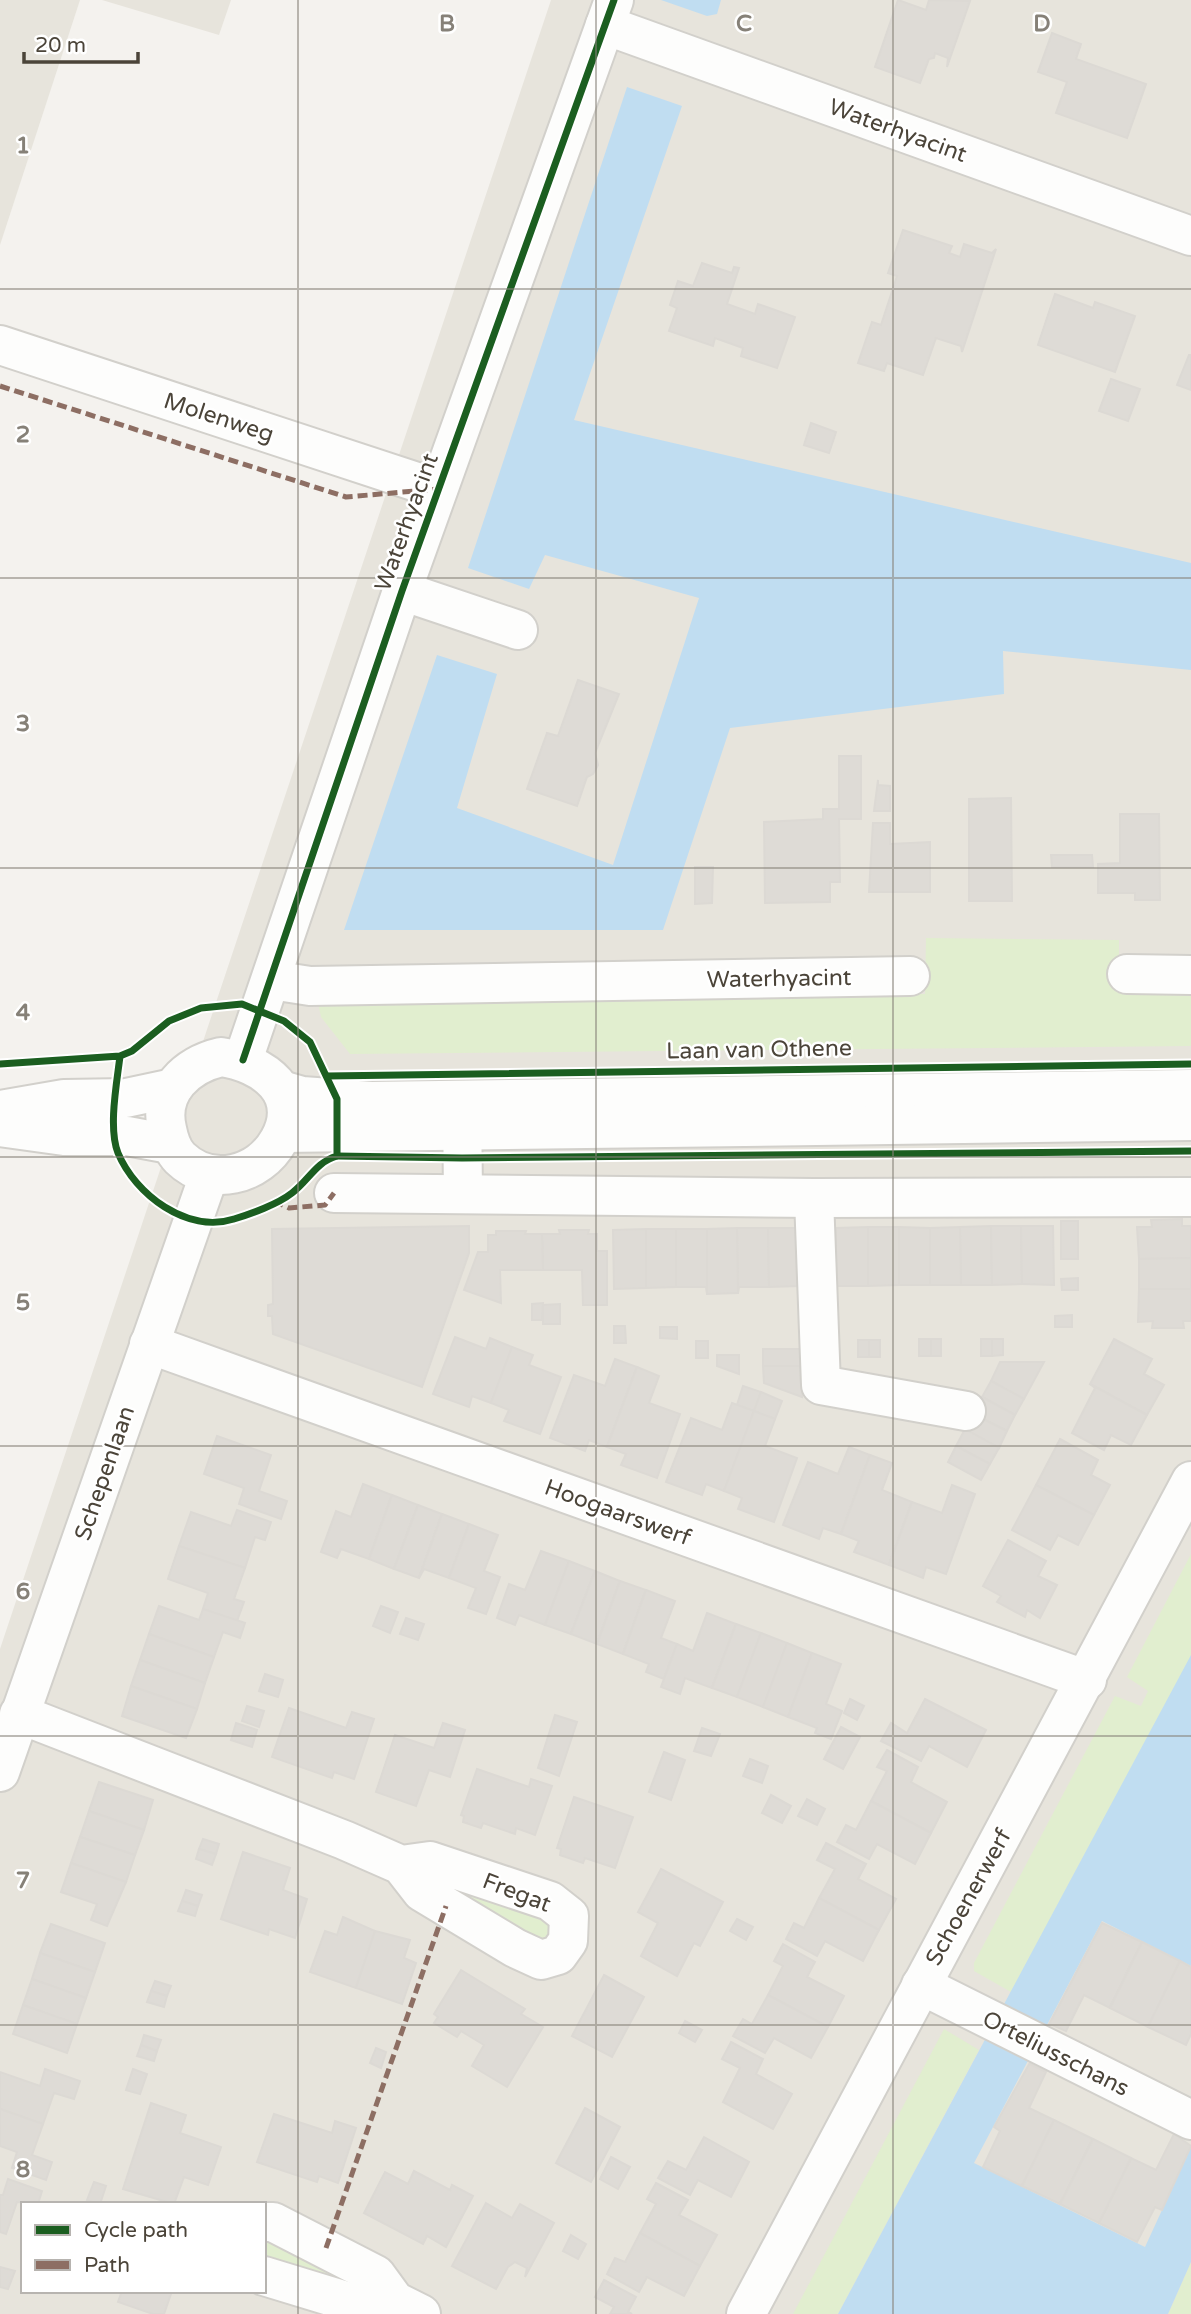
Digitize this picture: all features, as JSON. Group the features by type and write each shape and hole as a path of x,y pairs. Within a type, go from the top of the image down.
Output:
{"street":[{"name":"Waterhyacint","path":"243,1060 402,591 609,12 1191,236"},
{"name":"Molenweg","path":"0,345 438,489"},
{"name":"Waterhyacint","path":"402,591 518,630"},
{"path":"1126,974 1191,975"},
{"name":"Waterhyacint","path":"271,981 310,986 910,975"},
{"path":"221,1057 243,1060 270,1076 281,1090 287,1120 274,1150 255,1167 233,1175 209,1175 180,1158 170,1144 164,1110 173,1088 185,1072 202,1061 221,1057"},
{"path":"0,1110 64,1099 126,1098 173,1088"},
{"name":"Laan van Othene","path":"283,1133 462,1115 1191,1088"},
{"name":"Laan van Othene","path":"281,1090 337,1100 462,1115 1191,1121"},
{"path":"462,1115 463,1193"},
{"path":"0,1127 64,1136 127,1136 170,1144"},
{"name":"Schepenlaan","path":"0,1772 209,1175"},
{"path":"334,1193 814,1198 1191,1197"},
{"path":"814,1198 821,1385 966,1411"},
{"name":"Hoogaarswerf","path":"149,1344 1087,1681"},
{"name":"Schoenerwerf","path":"746,2314 920,1985 1087,1681 1191,1481"},
{"path":"19,1714 344,1840 401,1865"},
{"name":"Orteliusschans","path":"920,1985 1191,2120"},
{"path":"266,2222 273,2222 376,2275 408,2308"},
{"path":"266,2277 359,2305 408,2308"}],"shaded area":[{"path":"0,0 80,0 0,245"},
{"path":"102,0 231,0 219,35"},
{"path":"551,0 1191,0 1191,2314 0,2314 0,1649"}],"green space":[{"path":"926,938 1119,940 1119,991 1191,990 1191,1046 350,1054 321,1017 317,998 925,994"},
{"path":"1191,1554 1191,1656 1011,1992 974,1971 974,1963 1115,1696 1141,1706 1148,1691 1127,1677"},
{"path":"430,1882 549,1915 557,1924 548,1945"},
{"path":"944,2029 979,2050 838,2314 793,2314"},
{"path":"266,2237 363,2286 266,2264"},
{"path":"1191,2262 1191,2314 1168,2314"}],"water":[{"path":"661,0 721,0 717,14 707,16"},
{"path":"627,87 682,106 574,420 1191,563 1191,670 1003,651 1004,694 730,728 663,930 344,930 437,655 497,674 457,808 613,865 699,598 545,555 529,589 468,568"},
{"path":"1191,1655 1191,1966 1102,1921 974,2163 1145,2247 1191,2147 1191,2262 1168,2314 838,2314"}],"building":[{"path":"898,0 926,10 929,0 970,1 947,67 948,58 935,53 934,58 929,59 920,83 875,67"},
{"path":"1052,33 1081,44 1076,59 1146,84 1127,138 1056,113 1067,82 1038,72"},
{"path":"903,230 952,246 949,253 960,257 964,244 992,253 996,249 962,352 961,346 936,338 923,375 887,363 884,371 858,363 872,322 881,325 897,276 888,273"},
{"path":"702,263 732,273 734,267 739,268 727,304 755,314 758,304 795,317 777,368 741,356 743,348 715,338 713,346 669,331 677,308 670,305 678,281 693,286"},
{"path":"1055,294 1093,308 1095,302 1135,316 1115,372 1038,345"},
{"path":"1191,355 1191,390 1177,385"},
{"path":"1111,379 1140,389 1128,421 1099,411"},
{"path":"811,423 836,432 829,453 804,445"},
{"path":"578,680 619,694 595,753 598,765 593,774 587,777 577,806 527,789 547,733 558,736"},
{"path":"839,756 861,756 861,819 839,819 840,882 830,882 830,902 765,903 764,822 823,819 823,809 839,809"},
{"path":"878,780 878,785 890,786 890,811 874,811"},
{"path":"1011,798 1012,901 969,901 969,799"},
{"path":"1120,814 1159,814 1160,900 1135,900 1135,893 1098,893 1098,864 1120,863"},
{"path":"873,823 890,823 890,844 930,842 930,892 869,892"},
{"path":"1051,855 1092,855 1093,867 1052,867"},
{"path":"695,867 713,867 712,903 695,904"},
{"path":"1182,1219 1182,1226 1191,1226 1191,1258 1139,1259 1137,1227 1152,1227 1151,1220"},
{"path":"1061,1221 1078,1221 1078,1259 1061,1259"},
{"path":"469,1226 469,1253 422,1387 273,1334 272,1316 268,1316 268,1305 273,1304 272,1229"},
{"path":"991,1226 992,1285 961,1285 960,1227"},
{"path":"991,1226 1021,1226 1022,1284 992,1285"},
{"path":"1021,1226 1053,1226 1054,1285 1022,1284"},
{"path":"868,1227 868,1286 836,1286 836,1228"},
{"path":"868,1227 899,1227 899,1285 868,1286"},
{"path":"899,1227 930,1228 930,1285 899,1285"},
{"path":"960,1227 961,1285 930,1285 930,1228"},
{"path":"737,1228 768,1228 769,1287 739,1287 738,1293"},
{"path":"737,1228 738,1293 707,1294 707,1229"},
{"path":"768,1228 798,1228 799,1286 769,1287"},
{"path":"646,1229 676,1229 676,1287 646,1288"},
{"path":"646,1229 646,1288 614,1289 613,1230"},
{"path":"676,1229 707,1229 707,1294 706,1287 676,1287"},
{"path":"559,1230 589,1230 588,1234 597,1234 597,1251 607,1251 607,1305 583,1305 582,1270 543,1270 542,1234 560,1234"},
{"path":"496,1231 542,1234 543,1270 500,1270 501,1303 464,1290 478,1252 488,1252 488,1235 496,1235"},
{"path":"1191,1258 1191,1289 1139,1289 1139,1259"},
{"path":"1078,1278 1078,1290 1062,1290 1061,1279"},
{"path":"1139,1289 1191,1289 1191,1321 1183,1321 1184,1328 1152,1328 1153,1321 1138,1322"},
{"path":"543,1303 542,1320 532,1320 532,1304"},
{"path":"560,1304 560,1324 543,1324 543,1305"},
{"path":"1072,1315 1072,1327 1055,1327 1055,1316"},
{"path":"614,1326 625,1326 626,1343 614,1343"},
{"path":"660,1327 677,1327 677,1339 660,1338"},
{"path":"455,1337 486,1349 490,1338 512,1347 491,1403 472,1396 469,1407 433,1394"},
{"path":"919,1339 931,1339 931,1356 919,1356"},
{"path":"931,1339 941,1339 941,1356 931,1356"},
{"path":"981,1339 992,1339 992,1356 981,1356"},
{"path":"992,1339 1003,1339 1003,1355 992,1356"},
{"path":"1114,1339 1152,1359 1144,1374 1164,1385 1147,1415 1090,1384"},
{"path":"858,1340 869,1340 869,1357 858,1357"},
{"path":"869,1340 880,1340 880,1357 869,1357"},
{"path":"696,1341 708,1341 708,1358 696,1358"},
{"path":"512,1347 533,1355 529,1365 561,1377 540,1434 504,1421 509,1410 491,1403"},
{"path":"763,1349 801,1349 801,1366 763,1366"},
{"path":"717,1355 739,1355 739,1374 717,1366"},
{"path":"615,1359 637,1367 607,1447 589,1440 585,1451 550,1438 574,1375 605,1386"},
{"path":"1000,1362 1044,1362 1024,1399 991,1381"},
{"path":"763,1366 801,1366 802,1397 764,1383"},
{"path":"637,1367 659,1376 649,1403 680,1414 657,1478 621,1465 626,1454 607,1447"},
{"path":"991,1381 1024,1399 1015,1415 982,1397"},
{"path":"1090,1384 1147,1415 1131,1445 1111,1435 1104,1450 1072,1433 1095,1388"},
{"path":"743,1386 761,1392 754,1411 737,1405"},
{"path":"761,1392 782,1401 775,1419 754,1411"},
{"path":"982,1397 1015,1415 1007,1431 973,1414"},
{"path":"732,1403 754,1411 724,1491 706,1484 702,1495 666,1482 691,1418 722,1430"},
{"path":"754,1411 775,1419 765,1446 797,1458 774,1522 738,1509 742,1498 724,1491"},
{"path":"973,1414 1007,1431 999,1448 965,1429"},
{"path":"965,1429 999,1448 990,1464 956,1446"},
{"path":"217,1436 271,1455 259,1491 287,1501 281,1519 239,1504 244,1488 204,1474"},
{"path":"1060,1439 1098,1460 1091,1475 1110,1485 1094,1515 1036,1485"},
{"path":"956,1446 990,1464 981,1480 948,1462"},
{"path":"849,1447 870,1455 841,1534 823,1528 819,1539 783,1525 808,1462 838,1474"},
{"path":"870,1455 892,1463 882,1490 912,1502 889,1565 854,1552 859,1541 841,1534"},
{"path":"363,1484 392,1495 369,1559 341,1549 337,1558 321,1552 336,1511 351,1517"},
{"path":"952,1485 975,1494 946,1574 926,1567 923,1578 889,1565 912,1502 942,1513"},
{"path":"1036,1485 1094,1515 1078,1545 1058,1535 1050,1550 1012,1530"},
{"path":"392,1495 418,1505 394,1569 369,1559"},
{"path":"418,1505 442,1514 419,1578 394,1569"},
{"path":"237,1510 271,1522 265,1540 255,1537 245,1568 179,1546 191,1512 231,1526"},
{"path":"442,1514 469,1524 449,1578 424,1569 419,1578"},
{"path":"469,1524 498,1535 484,1571 500,1577 486,1614 468,1608 476,1588 449,1578"},
{"path":"1008,1540 1046,1561 1038,1576 1057,1585 1040,1618 1027,1610 1025,1617 997,1602 1001,1596 983,1586"},
{"path":"179,1546 245,1568 234,1599 244,1602 237,1621 203,1609 208,1593 168,1579"},
{"path":"541,1551 569,1561 545,1625 519,1615 515,1625 497,1618 509,1584 525,1590"},
{"path":"569,1561 595,1571 571,1634 545,1625"},
{"path":"595,1571 620,1581 597,1644 571,1634"},
{"path":"620,1581 646,1590 623,1654 597,1644"},
{"path":"646,1590 675,1601 661,1638 677,1644 664,1679 646,1672 649,1664 623,1654"},
{"path":"159,1606 199,1620 203,1609 245,1623 240,1638 223,1632 214,1657 149,1634"},
{"path":"381,1606 398,1612 390,1633 373,1626"},
{"path":"707,1613 736,1624 712,1688 685,1678 680,1694 661,1687 677,1644 693,1651"},
{"path":"406,1618 424,1624 418,1640 400,1634"},
{"path":"736,1624 761,1633 737,1697 712,1688"},
{"path":"761,1633 787,1643 763,1707 737,1697"},
{"path":"149,1634 214,1657 205,1683 140,1660"},
{"path":"787,1643 812,1653 788,1717 763,1707"},
{"path":"812,1653 841,1664 826,1704 842,1711 831,1739 815,1733 817,1728 788,1717"},
{"path":"140,1660 205,1683 197,1709 131,1686"},
{"path":"265,1674 283,1680 278,1697 259,1691"},
{"path":"131,1686 197,1709 186,1738 122,1716"},
{"path":"850,1699 864,1706 857,1720 844,1713"},
{"path":"925,1699 986,1730 967,1767 929,1746 921,1761 881,1741 891,1723 907,1733"},
{"path":"247,1706 264,1711 259,1727 242,1721"},
{"path":"289,1708 346,1728 352,1712 374,1719 354,1779 334,1772 332,1778 272,1757"},
{"path":"555,1715 577,1722 559,1776 538,1768"},
{"path":"236,1723 257,1730 252,1747 231,1740"},
{"path":"443,1723 465,1730 450,1777 429,1770 416,1806 376,1792 395,1735 434,1748"},
{"path":"841,1727 860,1737 843,1769 824,1759"},
{"path":"702,1728 720,1734 711,1756 694,1751"},
{"path":"887,1750 918,1767 911,1782 947,1802 931,1833 871,1801 887,1771 877,1767"},
{"path":"664,1752 685,1760 671,1800 649,1792"},
{"path":"750,1759 768,1766 762,1783 743,1776"},
{"path":"477,1769 529,1787 531,1779 552,1786 535,1835 516,1828 515,1834 483,1823 481,1828 463,1822 464,1816 461,1815"},
{"path":"99,1782 153,1800 144,1830 89,1811"},
{"path":"771,1795 791,1806 782,1823 762,1813"},
{"path":"574,1797 633,1817 615,1868 585,1858 583,1863 560,1855 561,1849 557,1848"},
{"path":"807,1799 825,1809 817,1825 798,1816"},
{"path":"871,1801 931,1833 915,1864 877,1844 869,1859 837,1842 846,1825 856,1830"},
{"path":"89,1811 144,1830 135,1855 80,1837"},
{"path":"80,1837 135,1855 126,1882 71,1863"},
{"path":"203,1839 219,1844 216,1854 199,1849"},
{"path":"826,1843 866,1864 858,1879 896,1899 879,1930 819,1898 835,1869 817,1860"},
{"path":"199,1849 216,1854 212,1865 196,1859"},
{"path":"243,1852 290,1868 283,1890 307,1899 295,1938 269,1929 268,1935 221,1919"},
{"path":"71,1863 126,1882 107,1926 91,1920 97,1904 61,1892"},
{"path":"661,1869 723,1902 700,1946 694,1943 677,1976 641,1956 658,1923 638,1912"},
{"path":"186,1890 202,1895 198,1906 182,1901"},
{"path":"819,1898 879,1930 863,1961 825,1941 817,1956 786,1939 794,1923 804,1928"},
{"path":"182,1901 198,1906 195,1916 178,1911"},
{"path":"343,1917 375,1931 356,1988 310,1972 325,1931 337,1935"},
{"path":"737,1919 753,1927 746,1940 730,1931"},
{"path":"1102,1923 1142,1942 1110,2008 1084,1995 1066,2031 1050,2024 1048,2029 1047,2028"},
{"path":"51,1924 105,1943 95,1972 40,1953"},
{"path":"375,1931 410,1940 404,1958 416,1963 402,2004 356,1988"},
{"path":"1142,1942 1180,1961 1148,2027 1110,2008"},
{"path":"783,1944 815,1962 807,1977 844,1996 828,2027 768,1995 783,1966 774,1961"},
{"path":"40,1953 95,1972 86,1998 32,1979"},
{"path":"1180,1961 1191,1967 1191,2034 1186,2045 1148,2027"},
{"path":"461,1970 525,2009 521,2014 543,2027 507,2087 472,2066 484,2045 461,2031 457,2037 434,2023 438,2017 434,2014"},
{"path":"604,1975 644,1997 612,2057 572,2036"},
{"path":"32,1979 86,1998 77,2024 23,2005"},
{"path":"155,1981 171,1986 167,1996 151,1991"},
{"path":"151,1991 167,1996 164,2007 147,2002"},
{"path":"768,1995 828,2027 811,2058 774,2038 765,2053 733,2036 743,2019 752,2024"},
{"path":"23,2005 77,2024 67,2053 13,2034"},
{"path":"685,2021 702,2030 695,2042 679,2033"},
{"path":"144,2035 161,2040 157,2051 141,2045"},
{"path":"731,2042 763,2059 756,2074 792,2094 773,2129 723,2102 740,2068 722,2059"},
{"path":"141,2045 157,2051 154,2061 137,2056"},
{"path":"376,2048 386,2052 381,2068 370,2063"},
{"path":"1032,2059 1030,2064 1046,2072 1029,2108 1054,2120 1022,2186 983,2167 1000,2131 994,2127"},
{"path":"45,2069 80,2081 74,2099 54,2093 43,2124 0,2109 0,2072 40,2086"},
{"path":"133,2069 147,2074 140,2094 126,2090"},
{"path":"151,2103 186,2115 180,2133 221,2147 208,2185 184,2177 175,2202 123,2189"},
{"path":"585,2108 620,2127 591,2182 556,2163"},
{"path":"0,2109 43,2124 32,2155 52,2162 46,2180 12,2168 17,2152 0,2146"},
{"path":"274,2114 332,2133 335,2121 356,2128 338,2183 319,2176 317,2182 257,2162"},
{"path":"1054,2120 1093,2139 1060,2204 1022,2186"},
{"path":"1174,2134 1191,2146 1162,2210 1155,2207 1137,2242 1099,2223 1131,2158 1156,2170"},
{"path":"704,2137 749,2162 731,2197 698,2180 690,2195 658,2178 668,2161 686,2170"},
{"path":"1093,2139 1131,2158 1099,2223 1060,2204"},
{"path":"611,2157 630,2167 618,2189 600,2179"},
{"path":"414,2171 450,2190 452,2185 473,2196 446,2247 427,2236 423,2244 364,2213 385,2172 408,2184"},
{"path":"8,2179 42,2191 39,2202 17,2202 6,2234 0,2232 0,2195 3,2195"},
{"path":"94,2182 106,2186 101,2202 87,2200"},
{"path":"656,2183 688,2200 679,2215 717,2235 700,2266 640,2233 656,2204 647,2199"},
{"path":"486,2203 512,2218 520,2204 554,2223 525,2277 527,2268 515,2262 508,2267 496,2289 452,2266"},
{"path":"640,2233 700,2266 684,2296 647,2277 639,2292 607,2274 615,2258 625,2262"},
{"path":"571,2235 586,2244 578,2259 563,2251"},
{"path":"0,2267 15,2271 8,2289 0,2287"},
{"path":"604,2280 636,2297 628,2312 632,2314 610,2314 614,2307 595,2297"},
{"path":"121,2293 171,2293 164,2314 153,2314 118,2302"}],"marked path":[{"path":"0,386 346,497 438,489"},
{"path":"274,1201 289,1208 325,1205 334,1193"},
{"path":"326,2248 446,1906"}],"cycle path":[{"path":"243,1060 402,591 614,0"},
{"path":"0,1064 120,1056 132,1051 169,1021 201,1008 242,1004 284,1021 310,1042 337,1099 337,1156 318,1167 298,1188 272,1205 234,1219 216,1222 181,1216 150,1196 137,1183 118,1153 113,1118 120,1056"},
{"path":"327,1076 1191,1064"},
{"path":"337,1156 462,1158 1191,1151"}]}
